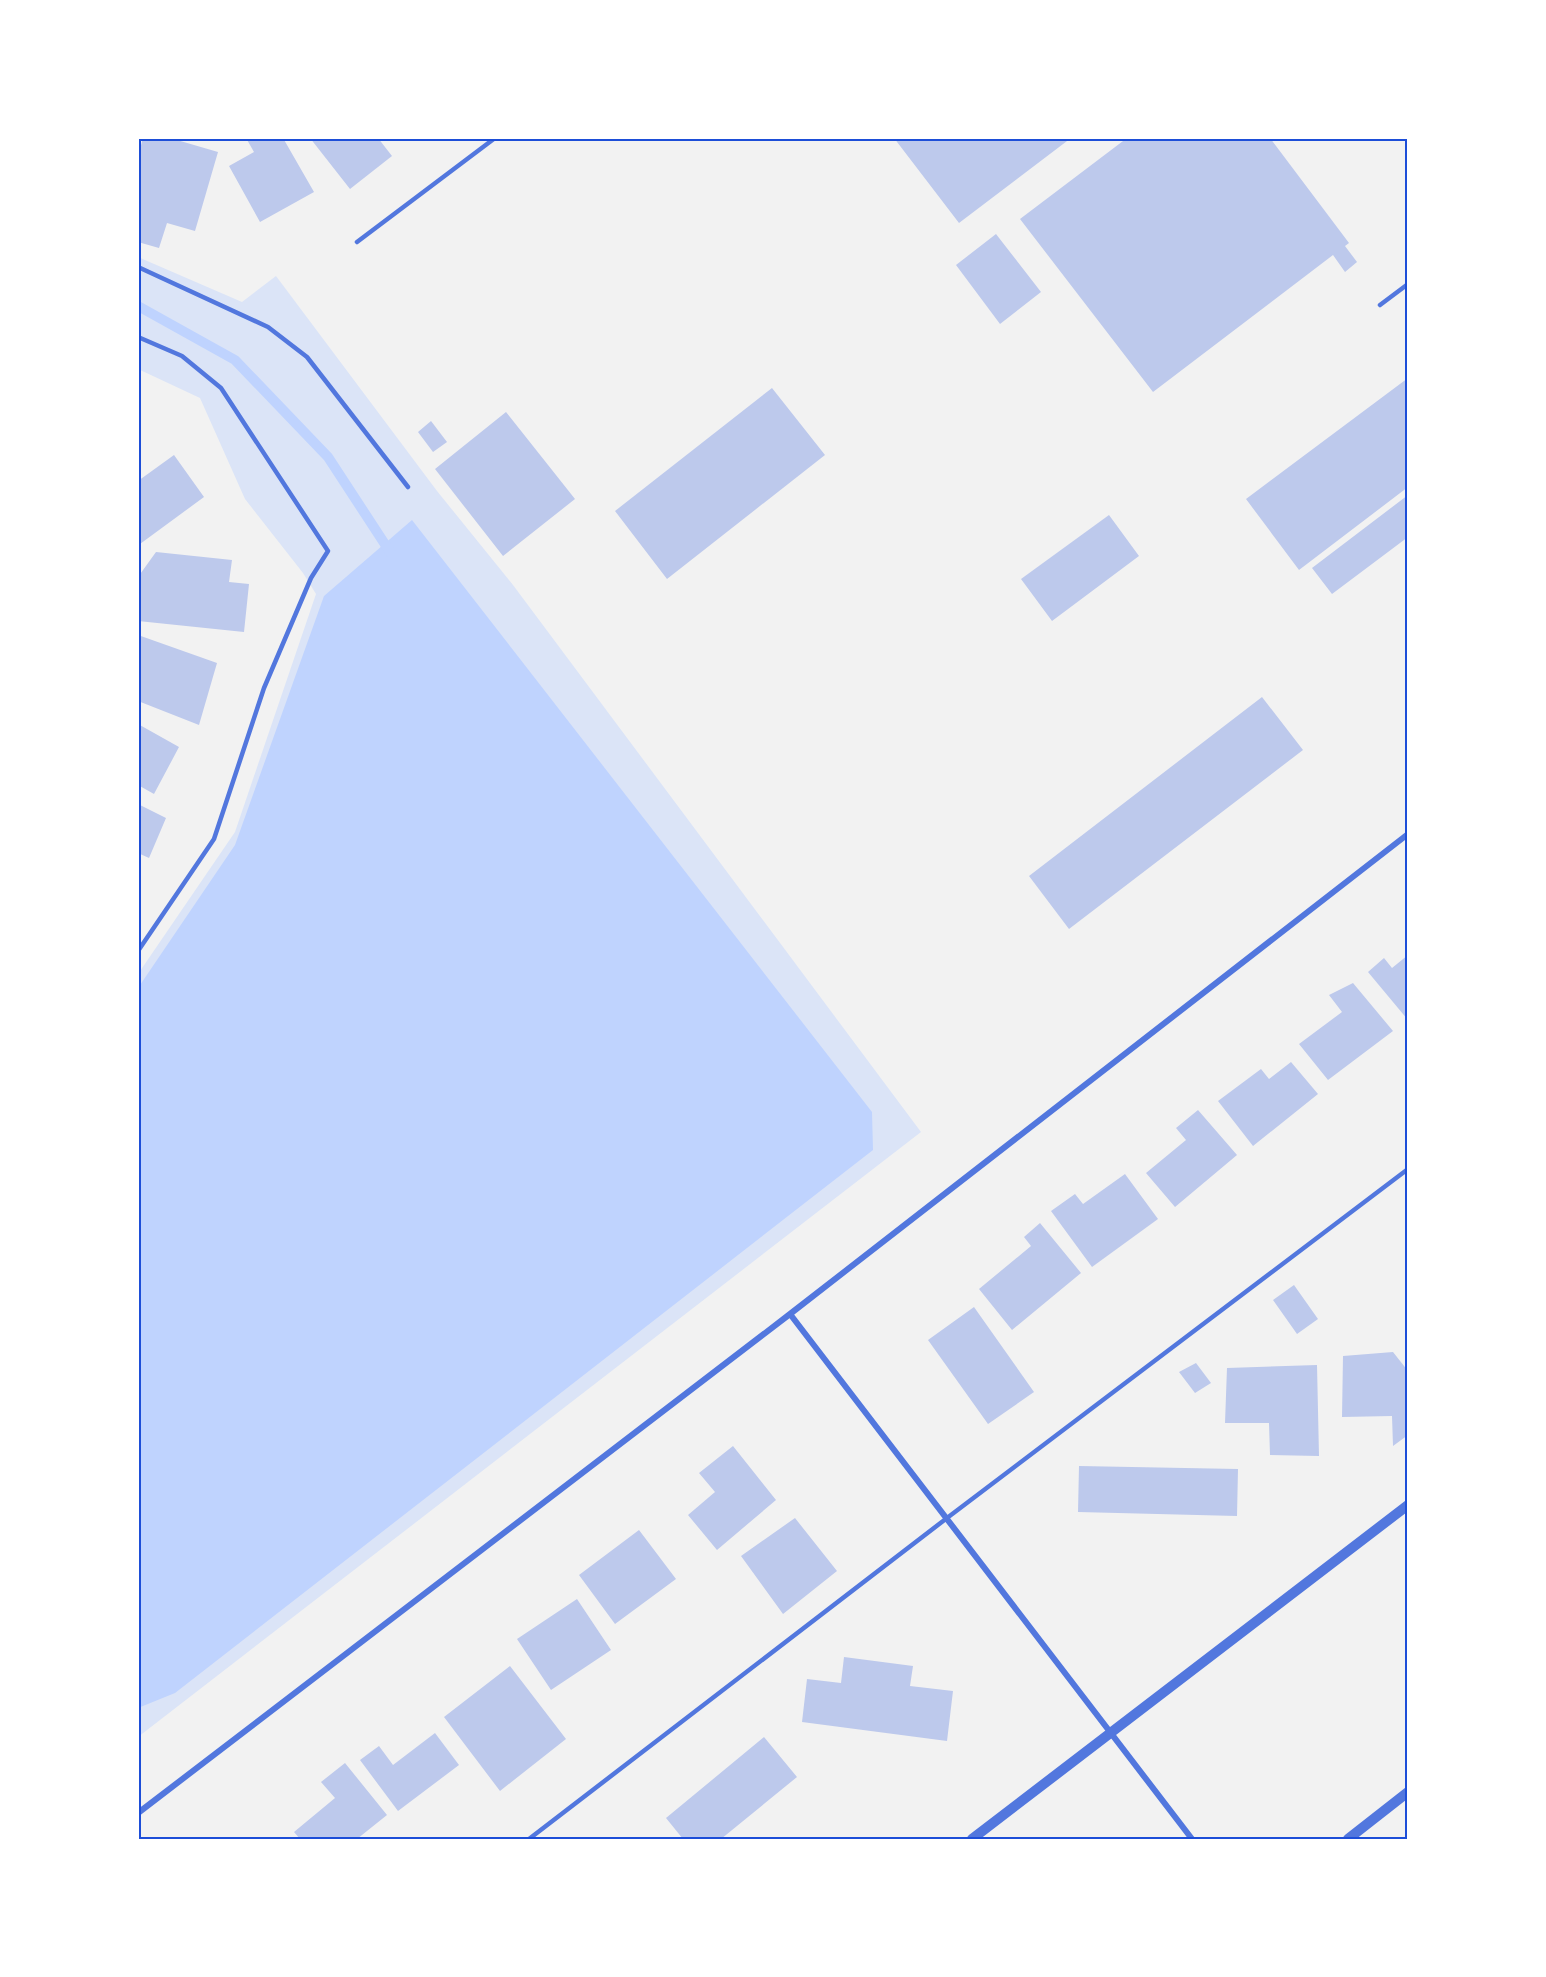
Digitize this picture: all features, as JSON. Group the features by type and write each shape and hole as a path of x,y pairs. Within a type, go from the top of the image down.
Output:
{"street":[{"path":"138,1813 790,1314 1408,834"},
{"path":"790,1314 1192,1839"},
{"path":"972,1839 1408,1505"},
{"path":"1348,1839 1408,1792"}],"lane":[{"path":"357,242 495,138"},
{"path":"138,267 268,327 307,357 408,487"},
{"path":"1380,305 1408,284"},
{"path":"138,337 182,356 221,388 328,551 311,578 264,687 214,839 138,951"},
{"path":"529,1839 947,1518 1408,1169"}],"shaded area":[{"path":"138,257 242,302 276,276 437,491 513,585 921,1132 138,1737 138,974 235,832 316,594 303,573 245,499 200,398 138,369"}],"water":[{"path":"412,520 872,1112 873,1150 175,1693 138,1708 138,988 235,845 324,596"}],"building":[{"path":"143,138 170,138 218,152 195,231 167,223 159,248 138,242 138,156"},
{"path":"246,138 283,138 314,192 260,222 229,166 254,152"},
{"path":"310,138 378,138 392,156 350,189"},
{"path":"894,138 1071,138 959,223"},
{"path":"1127,138 1270,138 1349,243 1345,246 1357,262 1345,272 1333,255 1153,392 1020,219"},
{"path":"996,234 1041,292 1000,324 956,265"},
{"path":"1408,378 1408,487 1299,570 1246,499"},
{"path":"772,388 825,455 667,579 615,511"},
{"path":"506,412 575,499 503,556 435,469"},
{"path":"431,421 447,442 433,452 418,432"},
{"path":"174,455 204,497 140,544 138,541 138,481"},
{"path":"1408,495 1408,537 1332,594 1312,568"},
{"path":"1109,515 1139,556 1052,621 1021,579"},
{"path":"156,552 232,560 229,582 249,584 244,632 138,621 138,577"},
{"path":"138,635 217,663 199,725 138,701"},
{"path":"1262,697 1303,750 1069,929 1029,876"},
{"path":"138,724 179,747 154,794 138,785"},
{"path":"138,804 166,818 149,858 138,853"},
{"path":"1408,955 1408,1020 1368,972 1384,958 1392,968"},
{"path":"1353,983 1393,1031 1328,1080 1299,1044 1342,1012 1329,995"},
{"path":"1291,1062 1318,1094 1253,1146 1218,1101 1261,1069 1269,1079"},
{"path":"1198,1110 1237,1155 1175,1207 1146,1173 1186,1140 1176,1128"},
{"path":"1125,1174 1158,1219 1092,1267 1051,1211 1075,1194 1083,1204"},
{"path":"1040,1223 1081,1273 1012,1330 979,1289 1031,1246 1024,1237"},
{"path":"1294,1285 1318,1319 1297,1334 1273,1300"},
{"path":"974,1307 1034,1392 988,1424 928,1340"},
{"path":"1393,1352 1408,1371 1408,1435 1393,1446 1392,1416 1342,1417 1343,1356"},
{"path":"1196,1363 1211,1383 1195,1393 1179,1372"},
{"path":"1317,1365 1319,1456 1270,1455 1269,1423 1225,1423 1227,1368"},
{"path":"733,1446 776,1500 717,1550 688,1515 715,1492 699,1473"},
{"path":"1079,1466 1238,1469 1237,1516 1078,1512"},
{"path":"795,1518 837,1571 783,1614 741,1556"},
{"path":"639,1530 676,1579 615,1624 579,1575"},
{"path":"577,1599 611,1650 551,1690 517,1639"},
{"path":"844,1657 913,1666 910,1686 953,1691 947,1741 802,1722 807,1679 841,1683"},
{"path":"510,1666 566,1739 500,1791 444,1717"},
{"path":"435,1733 459,1765 398,1811 360,1760 379,1746 393,1765"},
{"path":"764,1737 797,1777 721,1839 683,1839 666,1818"},
{"path":"345,1763 387,1815 357,1839 300,1839 294,1832 335,1798 321,1782"}],"waterway":[{"path":"138,306 235,360 328,457 392,555"}]}
